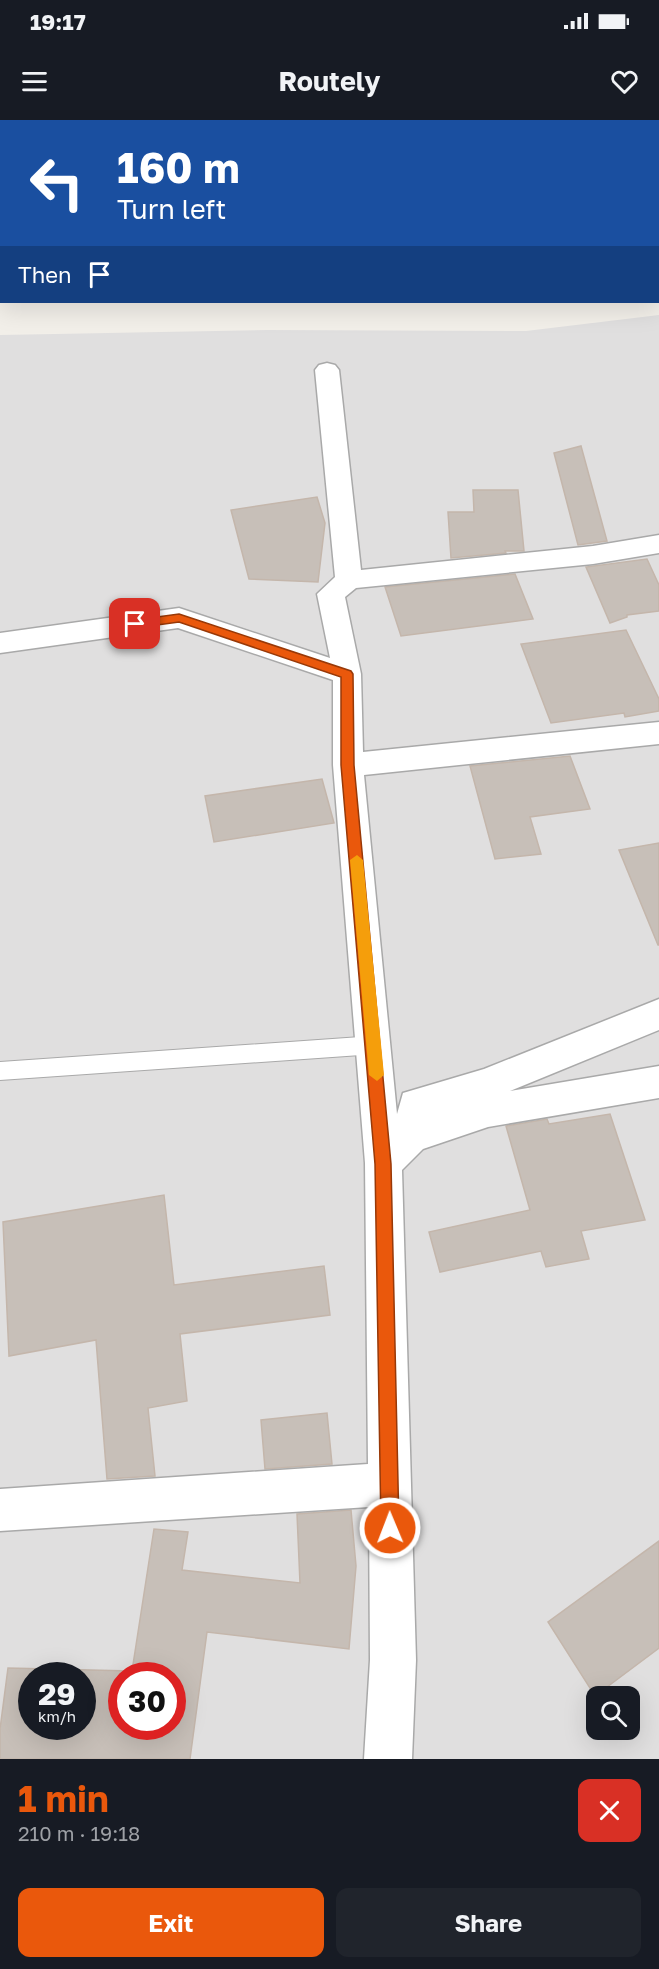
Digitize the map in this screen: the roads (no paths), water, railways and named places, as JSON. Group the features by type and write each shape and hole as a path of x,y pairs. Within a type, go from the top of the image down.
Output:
{"street":[{"path":"327,370 349,580"},
{"path":"388,1759 393,1660 383,1164 375,1045 348,765 347,674 331,594 349,580 593,555 659,544"},
{"path":"0,643 179,618 347,674"},
{"path":"348,765 659,733"},
{"path":"411,1136 416,1105 487,1084 659,1014"},
{"path":"383,1164 411,1136 488,1111 659,1082"},
{"path":"0,1510 389,1484"}],"lane":[{"path":"0,1071 375,1045"}]}
